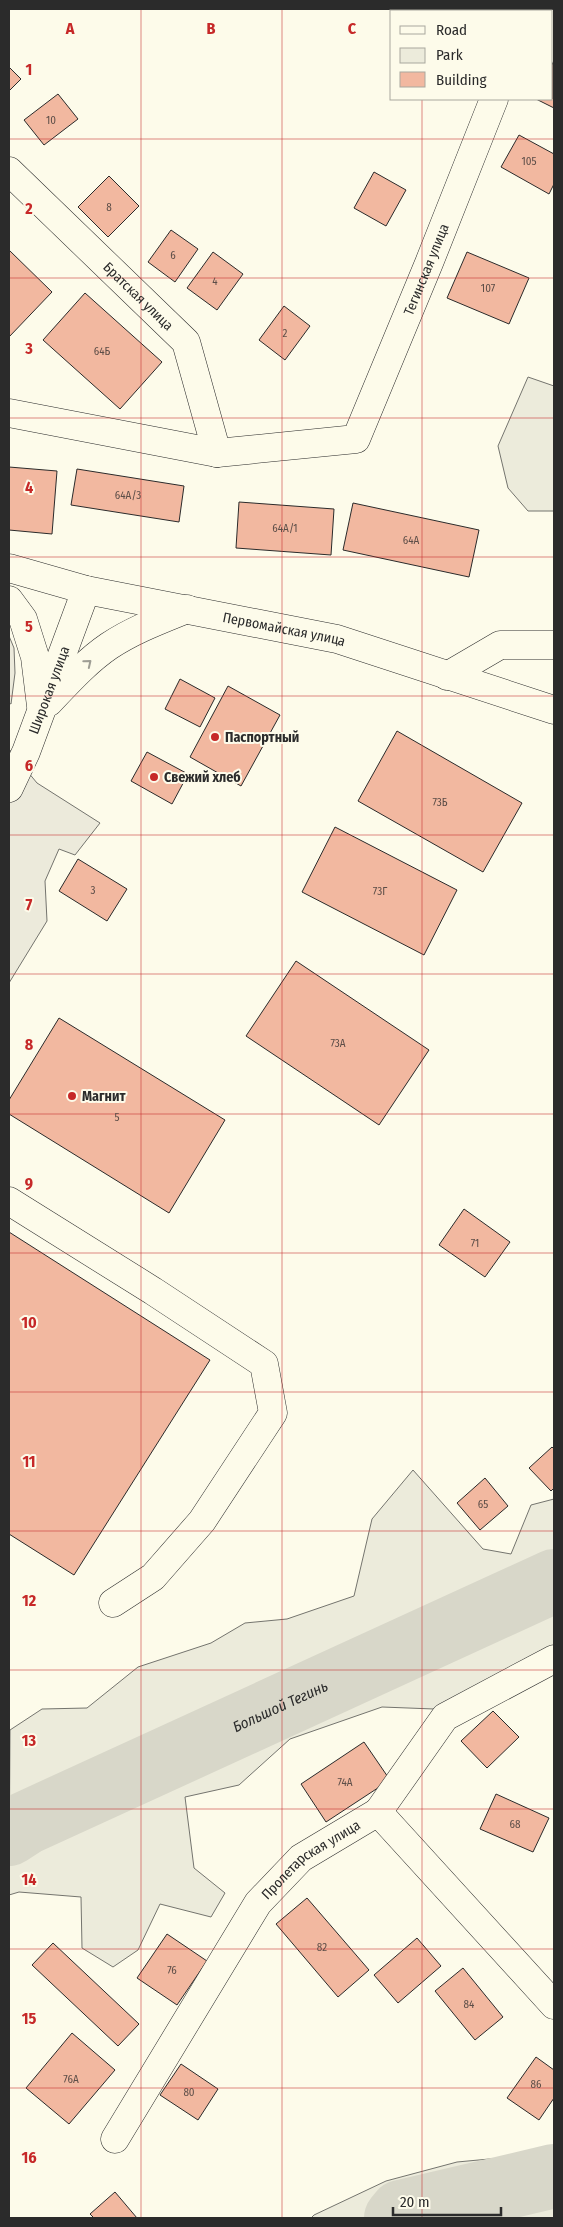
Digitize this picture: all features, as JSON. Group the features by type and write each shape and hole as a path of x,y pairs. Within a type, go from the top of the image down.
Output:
{"street":[{"name":"Тегинская улица","path":"217,453 356,438 429,263 494,100"},
{"name":"Братская улица","path":"9,171 186,342 217,453"},
{"path":"9,413 217,453"},
{"name":"Первомайская улица","path":"9,568 86,590 337,639 553,710"},
{"name":"Широкая улица","path":"9,788 26,752 86,590"},
{"path":"9,600 26,626 35,657 42,710"},
{"path":"42,710 81,669 109,646 145,626 187,609"},
{"path":"447,676 500,645 554,645"},
{"path":"9,1201 154,1291 264,1364 273,1413 202,1521 153,1577 113,1603"},
{"path":"554,1660 445,1717 378,1812 554,2005"},
{"name":"Пролетарская улица","path":"116,2139 258,1903 301,1858 378,1812"}],"green space":[{"path":"528,377 554,386 554,511 528,511 508,488 498,446"},
{"path":"413,1470 483,1549 511,1554 531,1505 554,1499 554,1654 434,1709 382,1707 290,1739 239,1785 185,1797 194,1868 225,1893 211,1917 160,1904 138,1950 113,1967 82,1948 81,1897 19,1892 9,1895 10,1730 42,1709 87,1708 138,1667 211,1643 245,1623 287,1619 354,1596 372,1519"},
{"path":"554,2153 554,2218 311,2218 386,2181 457,2162"}],"shaded area":[{"path":"9,636 14,648 15,673 11,704 9,703"},
{"path":"9,749 37,783 100,823 75,855 59,849 45,881 47,921 9,983"}],"building":[{"path":"423,9 460,10 425,10"},
{"path":"554,60 554,108 538,100 553,100"},
{"path":"9,67 21,79 9,91"},
{"path":"58,94 78,119 44,145 24,120"},
{"path":"519,135 554,154 554,184 549,194 501,167"},
{"path":"374,172 406,190 386,226 354,208"},
{"path":"109,176 139,206 108,237 78,207"},
{"path":"171,230 198,249 175,282 148,262"},
{"path":"9,250 52,292 9,337"},
{"path":"213,252 243,274 217,310 187,288"},
{"path":"467,252 529,278 509,324 447,298"},
{"path":"85,293 162,362 120,409 43,340"},
{"path":"284,306 310,326 285,360 259,340"},
{"path":"9,467 57,471 52,534 9,530"},
{"path":"77,469 184,486 179,522 71,505"},
{"path":"239,502 334,509 331,555 236,548"},
{"path":"353,503 479,530 469,577 343,550"},
{"path":"180,679 215,698 200,727 165,709"},
{"path":"228,686 280,715 241,786 190,757"},
{"path":"397,731 522,803 483,872 358,801"},
{"path":"147,752 188,774 172,804 131,781"},
{"path":"335,827 457,890 424,955 302,892"},
{"path":"78,859 127,889 107,921 59,891"},
{"path":"296,961 429,1050 379,1125 246,1036"},
{"path":"59,1018 225,1120 169,1213 9,1114 9,1100"},
{"path":"464,1209 510,1242 485,1277 439,1245"},
{"path":"9,1232 210,1360 74,1575 9,1534"},
{"path":"552,1447 554,1449 554,1488 551,1491 529,1468"},
{"path":"485,1478 508,1506 480,1530 457,1503"},
{"path":"493,1711 519,1737 487,1768 461,1741"},
{"path":"364,1742 390,1780 326,1822 301,1784"},
{"path":"496,1794 549,1818 533,1852 480,1829"},
{"path":"307,1898 369,1970 338,1997 276,1924"},
{"path":"167,1934 207,1961 177,2005 137,1978"},
{"path":"417,1938 441,1966 398,2003 374,1975"},
{"path":"53,1943 139,2024 118,2046 32,1965"},
{"path":"463,1968 503,2017 475,2040 435,1991"},
{"path":"72,2033 115,2070 69,2124 26,2088"},
{"path":"536,2057 554,2070 554,2098 539,2120 507,2098"},
{"path":"181,2064 218,2089 198,2120 160,2095"},
{"path":"115,2192 137,2218 94,2218 90,2214"}],"waterway":[{"name":"Большой Тегинь","path":"9,1834 26,1823 554,1581"},
{"name":"Большой Тегинь","path":"396,2218 401,2212 554,2176"}],"place":[{"name":"Паспортный","path":"215,737"},
{"name":"Свежий хлеб","path":"154,777"},
{"name":"Магнит","path":"72,1096"}]}
